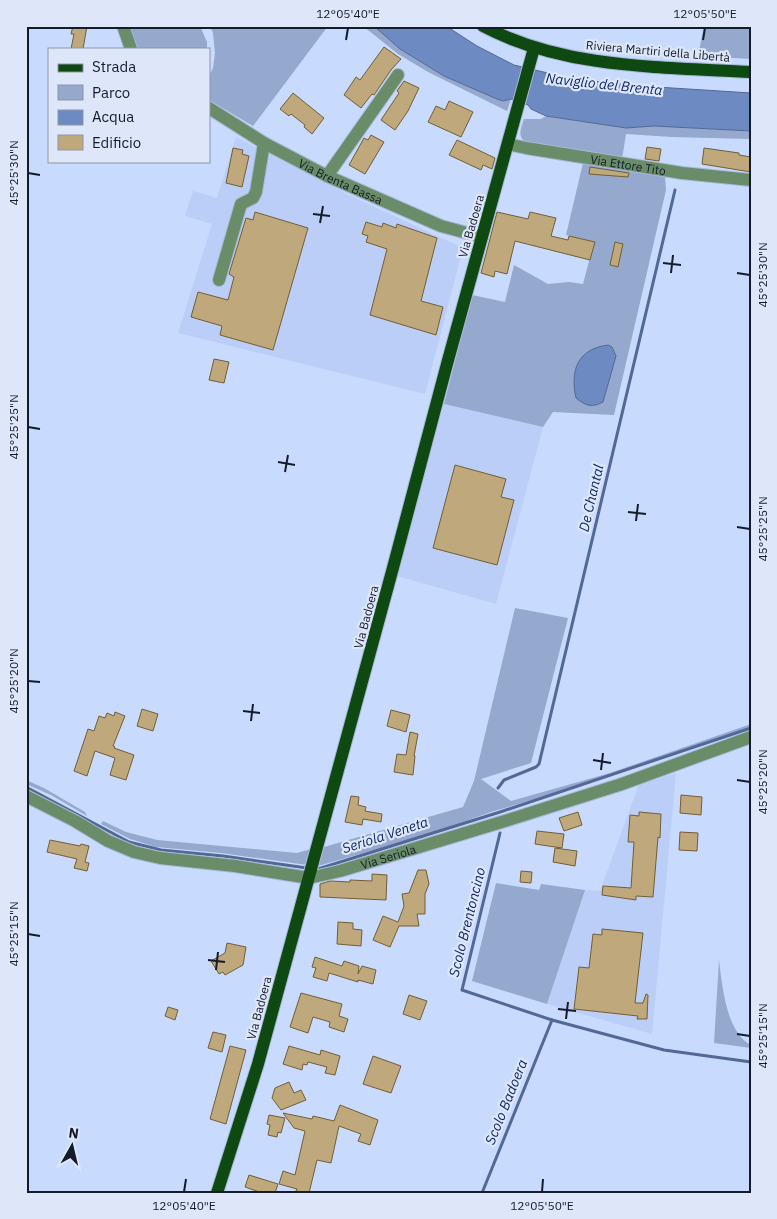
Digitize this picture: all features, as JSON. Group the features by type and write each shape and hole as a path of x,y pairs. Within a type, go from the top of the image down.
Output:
{"main road":[{"name":"Riviera Martiri della Libertà","path":"483,26 534,48 590,60 751,72"},
{"name":"Via Badoera","path":"217,1193 258,1064 534,48"}],"street":[{"path":"123,26 131,48"},
{"path":"327,176 398,75"},
{"name":"Via Brenta Bassa","path":"210,109 264,143 327,176 442,226 482,237"},
{"path":"219,280 241,204 252,198 256,192 264,143"},
{"name":"Via Ettore Tito","path":"508,144 682,173 751,180"},
{"name":"Via Seriola","path":"26,796 134,852 160,858 311,872 467,832 622,784 751,737"}],"shaded area":[{"path":"236,137 347,194 463,248 425,394 178,333 212,224 185,216 193,191 217,198"},
{"path":"444,404 543,427 496,604 397,576"},
{"path":"676,773 652,1034 547,1004 585,890 600,891 639,784"}],"green space":[{"path":"129,26 200,26 207,42 207,48 138,48"},
{"path":"210,26 328,26 253,126 210,101 210,74 213,68 215,53 213,33"},
{"path":"363,26 374,26 400,49 444,76 497,99 503,101 511,99 507,111 428,72 398,54"},
{"path":"704,26 751,26 751,59 698,56"},
{"path":"546,116 626,128 654,126 751,131 751,139 626,134 622,159 526,143 521,138 524,119 541,119"},
{"path":"583,163 620,167 665,177 666,190 614,415 553,412 543,427 444,404 472,295 505,302 514,265 548,284 569,282 583,284 594,242 566,235"},
{"path":"515,608 568,618 531,763 481,779 511,801 610,773 751,724 751,727 552,794 491,812 427,835 318,866 324,847 463,807 474,781"},
{"path":"26,780 44,788 85,812 87,816 51,795 26,784"},
{"path":"103,821 126,832 157,840 297,853 311,849 307,865 221,853 156,847 130,839 101,824"},
{"path":"496,883 539,890 541,884 585,890 547,1004 472,981"},
{"path":"719,960 724,994 731,1019 736,1030 751,1045 751,1048 714,1043"}],"water":[{"name":"Naviglio del Brenta","path":"374,26 446,26 477,46 514,65 573,79 641,86 751,93 751,131 654,126 626,128 546,116 531,109 528,105 511,99 503,101 497,99 444,76 400,49"},
{"path":"608,345 612,347 616,356 603,402 596,405 583,403 576,398 574,388 575,370 578,363 589,351"}],"building":[{"path":"73,26 87,26 83,48 71,48 74,34 71,34"},
{"path":"384,47 401,59 374,95 372,94 361,108 344,95 356,77 360,80"},
{"path":"404,81 419,88 408,111 395,130 381,120 399,93 397,91"},
{"path":"293,93 324,118 312,134 304,127 305,125 291,114 289,116 280,109"},
{"path":"449,101 473,112 461,137 428,122 436,106 445,110"},
{"path":"371,135 384,142 365,174 349,165 364,138 368,140"},
{"path":"457,140 495,158 492,169 483,165 481,170 449,155"},
{"path":"647,147 661,149 659,161 645,159"},
{"path":"233,148 243,150 242,154 249,156 242,187 226,183"},
{"path":"704,148 739,153 739,155 751,157 751,172 702,164"},
{"path":"590,167 629,173 628,177 589,174"},
{"path":"255,212 308,228 273,350 220,335 222,326 191,317 198,292 228,300 234,277 229,274 246,218 253,220"},
{"path":"497,212 528,219 530,212 556,218 551,236 568,240 569,236 595,242 590,260 515,241 507,274 495,271 494,277 481,273"},
{"path":"366,222 382,227 383,223 396,228 397,224 437,238 421,301 443,307 436,335 370,315 387,249 366,242 368,236 362,234"},
{"path":"615,242 623,244 618,267 610,265"},
{"path":"214,359 229,362 224,383 209,380"},
{"path":"455,465 506,479 501,497 514,500 497,565 433,548"},
{"path":"142,709 158,714 153,731 137,726"},
{"path":"391,710 410,715 406,732 387,726"},
{"path":"115,712 125,716 113,746 134,755 126,780 110,775 115,758 95,751 87,776 74,771 88,729 94,731 99,716 105,718 107,713 114,716"},
{"path":"410,732 418,734 413,775 394,772 397,754 406,755"},
{"path":"681,795 702,797 701,815 680,813"},
{"path":"351,796 359,797 358,805 366,807 365,811 382,814 381,822 363,819 362,825 345,822"},
{"path":"578,812 582,825 564,831 559,818"},
{"path":"639,812 661,814 653,897 636,896 636,900 602,895 603,886 631,888 634,842 628,842 630,815 639,816"},
{"path":"537,831 564,834 562,848 535,844"},
{"path":"680,832 698,833 697,851 679,850"},
{"path":"50,840 89,846 85,862 89,863 87,871 74,868 77,859 47,852"},
{"path":"555,848 577,851 575,866 553,862"},
{"path":"418,870 426,870 429,884 425,894 425,914 417,914 419,926 399,926 390,947 373,940 383,916 398,922 404,906 402,894 409,893"},
{"path":"521,871 532,872 531,883 520,882"},
{"path":"372,874 387,875 386,900 320,897 320,884 330,881 372,881"},
{"path":"338,922 353,923 353,929 362,930 361,946 337,944"},
{"path":"602,929 643,933 635,1003 643,1003 646,994 648,995 647,1019 637,1019 638,1016 574,1009 579,967 589,968 593,934 602,935"},
{"path":"227,943 246,947 243,965 225,975 223,972 219,974 211,961 225,953"},
{"path":"315,957 342,966 344,961 359,966 358,974 362,966 376,970 373,984 358,980 358,982 329,973 327,981 313,977 316,968 312,967"},
{"path":"301,993 342,1004 339,1016 348,1019 344,1032 329,1027 330,1022 313,1017 308,1033 290,1027"},
{"path":"409,995 427,1001 420,1020 403,1014"},
{"path":"168,1007 178,1010 175,1020 165,1016"},
{"path":"213,1032 226,1035 222,1052 208,1048"},
{"path":"230,1046 246,1050 226,1124 210,1119"},
{"path":"289,1046 320,1055 321,1050 340,1056 335,1075 325,1073 327,1067 308,1062 307,1065 303,1064 302,1070 283,1064"},
{"path":"373,1056 401,1066 391,1093 363,1084"},
{"path":"289,1082 294,1093 301,1090 306,1100 281,1110 272,1098 275,1088"},
{"path":"340,1105 378,1120 370,1145 358,1141 361,1134 339,1126 331,1163 317,1160 309,1193 296,1191 297,1189 279,1184 283,1171 295,1175 305,1131 294,1128 283,1113 312,1119 313,1116 334,1121"},
{"path":"269,1115 285,1118 281,1133 278,1132 277,1137 268,1135 270,1125 267,1124"},
{"path":"249,1175 278,1184 275,1193 262,1193 245,1187"}],"waterway":[{"name":"De Chantal","path":"498,788 504,780 539,764 675,190"},
{"name":"Seriola Veneta","path":"313,868 318,869 500,812 751,728"},
{"name":"Seriola Veneta","path":"26,787 129,842 161,850 223,856 307,868"},
{"name":"Scolo Brentoncino","path":"500,833 462,990 552,1020 664,1050 751,1062"},
{"name":"Scolo Badoera","path":"482,1193 552,1020"}]}
